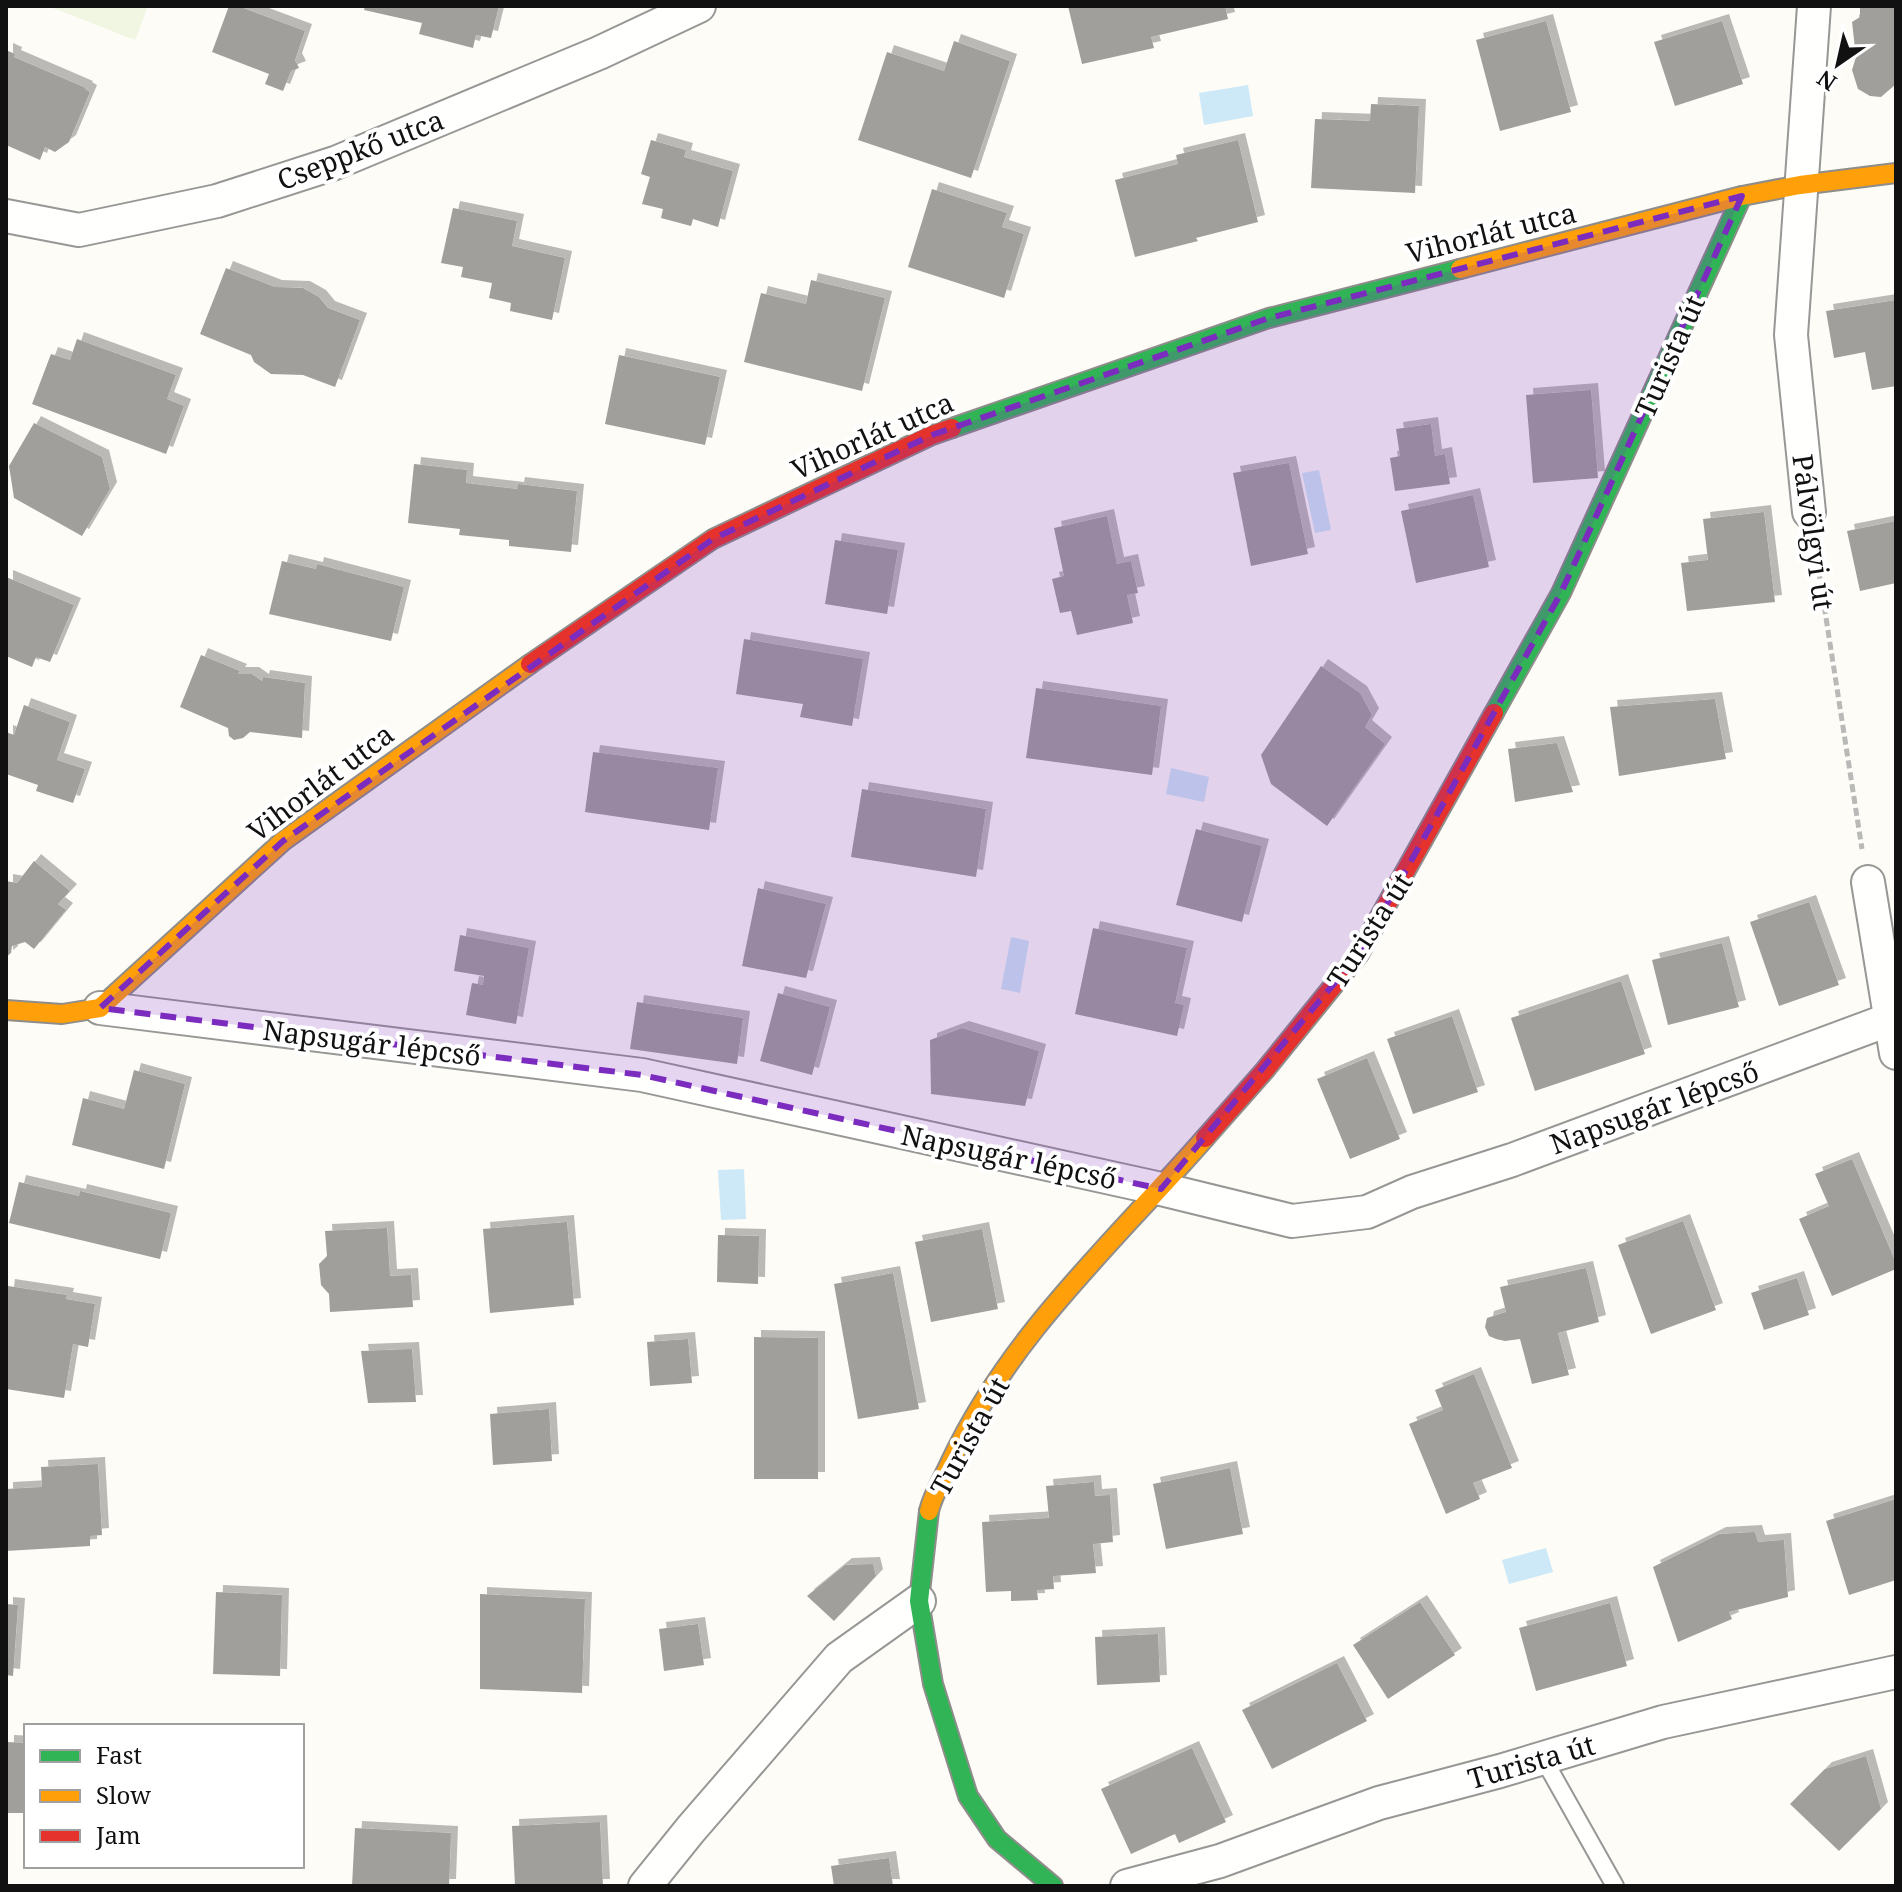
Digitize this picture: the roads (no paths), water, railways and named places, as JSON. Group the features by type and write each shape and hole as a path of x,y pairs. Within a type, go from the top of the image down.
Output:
{"street":[{"name":"Cseppkő utca","path":"6,216 79,230 217,201 335,163 599,53 699,6"},
{"name":"Pálvölgyi út","path":"1809,512 1791,335 1814,6"},
{"name":"Vihorlát utca","path":"100,1008 283,841 484,695 713,539 932,435 1269,318 1742,196 1896,173"},
{"name":"Turista út","path":"1053,1886 997,1839 968,1796 933,1684 919,1601 929,1508 965,1431 1021,1345 1091,1262 1161,1189 1265,1070 1359,954 1561,593 1742,196"},
{"path":"1868,882 1893,1018 1896,1053"},
{"path":"6,1010 62,1014 100,1008"},
{"name":"Napsugár lépcső","path":"100,1008 642,1075 1161,1189 1292,1221 1367,1212 1412,1192 1512,1160 1893,1018"},
{"path":"645,1886 839,1658 919,1601"},
{"name":"Turista út","path":"1127,1886 1220,1861 1379,1803 1663,1722 1896,1672"}],"lane":[{"path":"1543,1758 1615,1886"}],"water":[{"path":"1248,85 1253,116 1204,125 1199,93"},
{"path":"1319,470 1331,530 1315,533 1302,473"},
{"path":"1171,768 1209,777 1204,802 1166,794"},
{"path":"1011,937 1029,941 1020,993 1001,989"},
{"path":"744,1169 746,1219 721,1220 718,1170"},
{"path":"1546,1548 1553,1572 1509,1584 1502,1560"}]}
